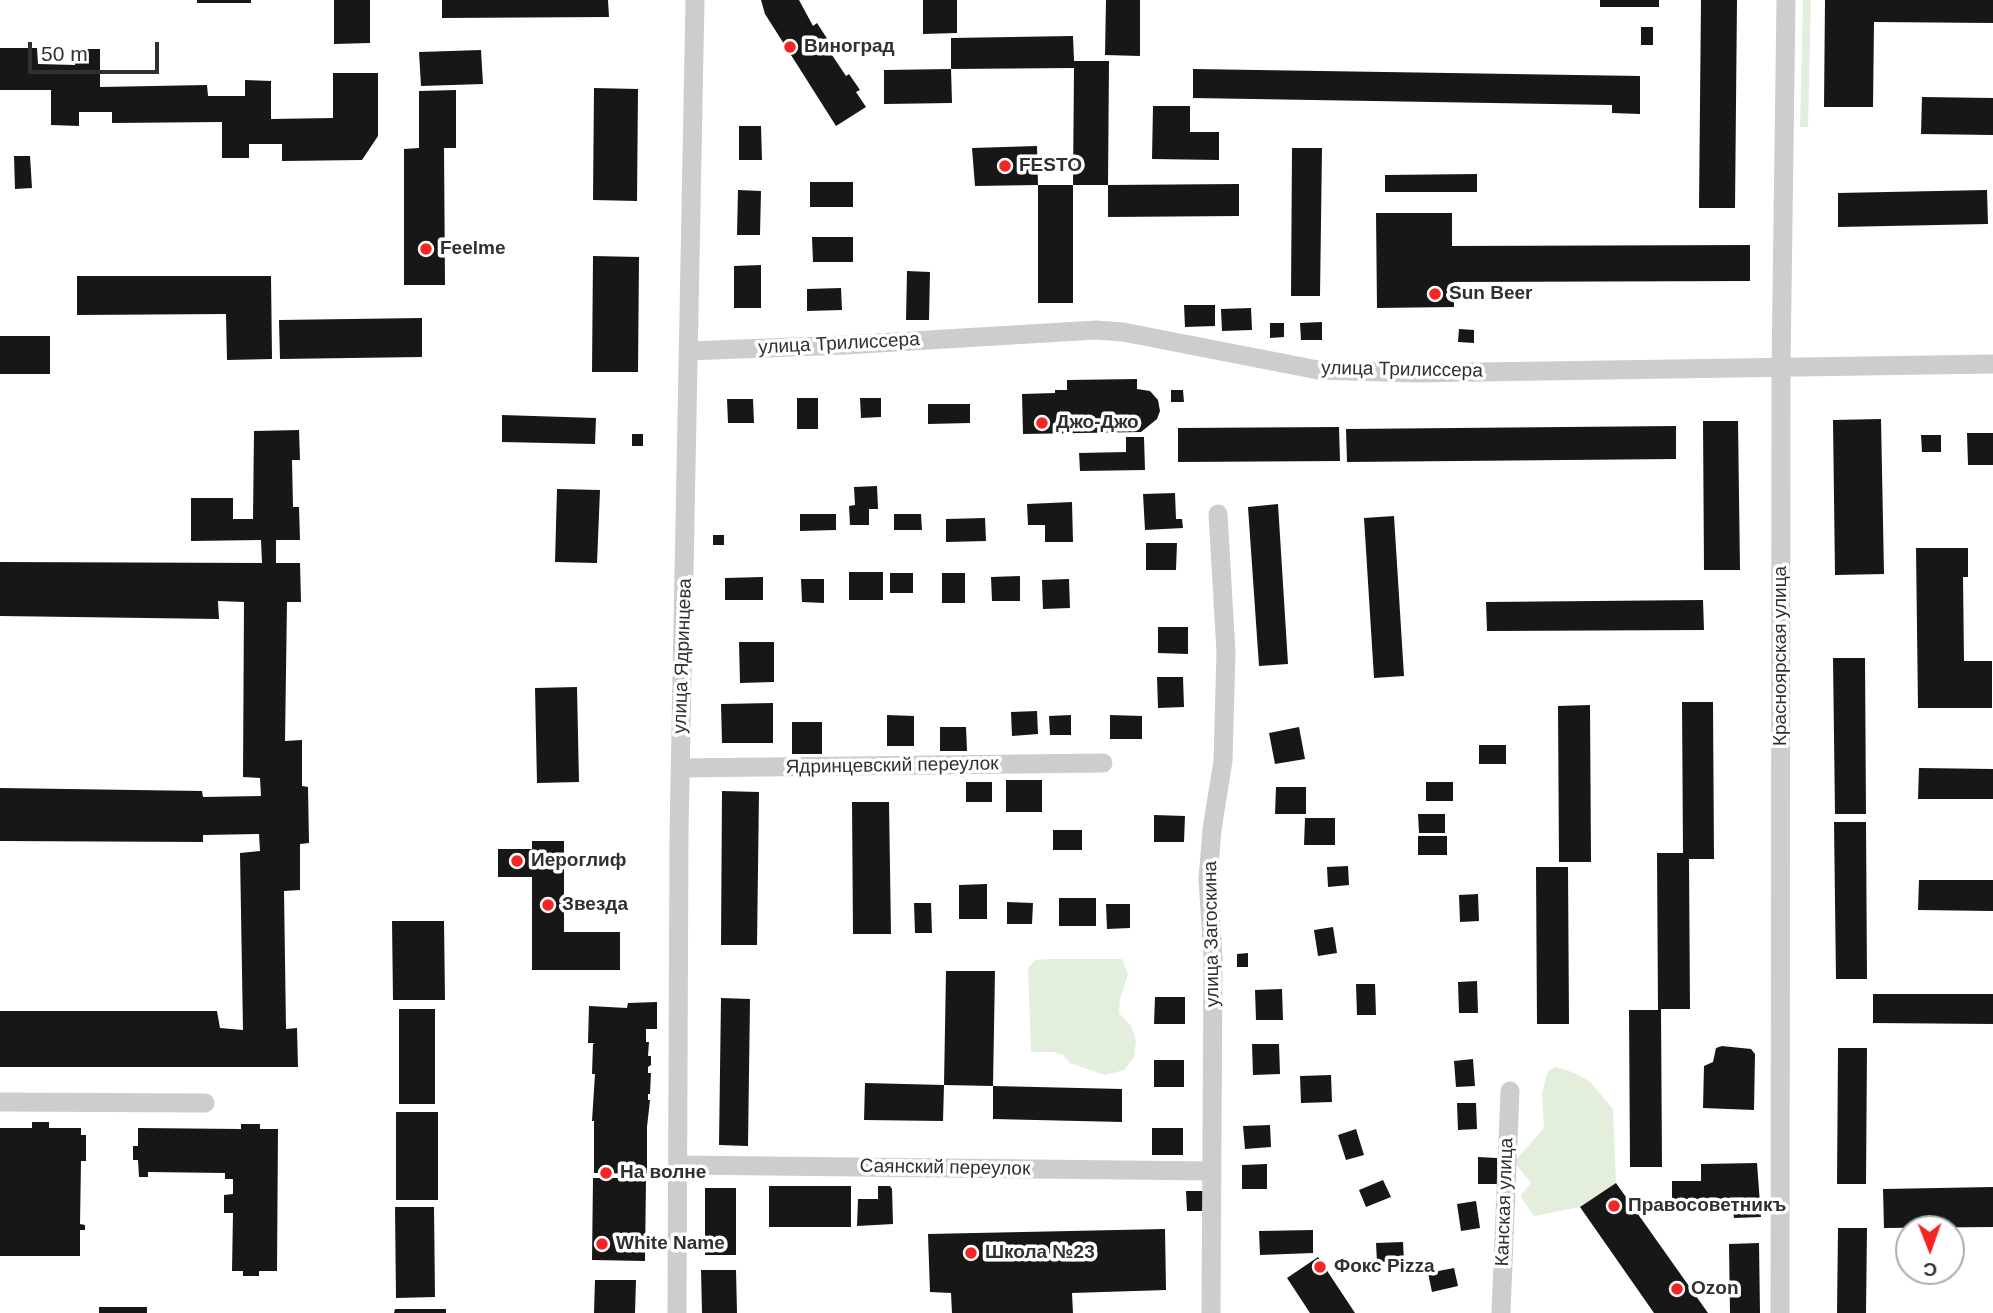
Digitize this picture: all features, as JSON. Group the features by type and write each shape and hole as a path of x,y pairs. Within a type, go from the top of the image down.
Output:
{"street":[{"name":"улица Ядринцева","path":"677,1313 677,971 695,0"},
{"name":"Красноярская улица","path":"1780,1313 1781,368 1786,0"},
{"name":"улица Трилиссера","path":"688,351 1096,330 1136,334 1318,370 1416,373 1993,364"},
{"name":"улица Загоскина","path":"1212,1313 1213,957 1208,879 1212,829 1223,761 1226,652 1219,514"},
{"name":"Ядринцевский переулок","path":"680,768 1103,763"},
{"name":"Канская улица","path":"1501,1313 1510,1091"},
{"path":"0,1102 205,1103"},
{"name":"Саянский переулок","path":"679,1165 1212,1171"}],"green space":[{"path":"1803,0 1811,0 1808,127 1800,127"},
{"path":"1122,959 1128,974 1120,999 1119,1013 1131,1026 1136,1040 1134,1057 1124,1070 1105,1075 1070,1063 1063,1055 1031,1052 1028,968 1035,960"},
{"path":"1556,1067 1589,1081 1613,1108 1616,1183 1580,1207 1534,1216 1520,1196 1531,1183 1514,1162 1544,1128 1542,1093 1548,1071"}],"building":[{"path":"197,0 251,0 251,3 197,3"},
{"path":"334,0 370,0 370,43 334,44"},
{"path":"442,0 608,0 609,17 442,18"},
{"path":"761,0 799,0 813,26 817,23 828,40 824,43 846,76 849,74 860,90 856,92 866,107 836,126 765,14"},
{"path":"923,0 957,0 957,33 923,34"},
{"path":"1106,0 1140,0 1140,56 1105,55"},
{"path":"1600,0 1659,0 1659,7 1600,7"},
{"path":"1701,0 1737,0 1735,208 1699,208"},
{"path":"1825,0 1993,0 1993,23 1874,22 1873,107 1824,107"},
{"path":"1641,27 1653,27 1653,45 1641,45"},
{"path":"1073,36 1074,61 1109,61 1108,185 1073,185 1074,68 951,69 951,38"},
{"path":"0,48 37,48 38,64 75,65 75,49 100,49 100,87 207,85 208,96 245,96 245,80 271,81 271,119 333,118 333,73 378,73 378,136 362,160 282,161 282,144 249,144 249,158 222,158 222,122 112,123 112,112 79,112 79,126 51,125 51,90 0,90"},
{"path":"481,50 483,84 421,86 419,52"},
{"path":"951,69 952,103 884,104 884,70"},
{"path":"1193,69 1640,76 1640,114 1612,113 1612,105 1193,98"},
{"path":"594,88 638,89 637,201 593,200"},
{"path":"456,90 456,148 444,148 445,285 404,285 404,149 419,148 419,91"},
{"path":"1922,97 1993,98 1993,135 1921,134"},
{"path":"1153,106 1190,106 1190,132 1219,132 1219,160 1152,159"},
{"path":"739,126 761,126 762,160 739,160"},
{"name":"FESTO","path":"1037,146 1038,185 975,186 972,148"},
{"path":"1292,148 1322,148 1320,296 1291,296"},
{"path":"14,156 30,156 32,188 15,189"},
{"path":"1477,174 1477,192 1385,192 1385,175"},
{"path":"810,182 853,182 853,207 810,207"},
{"path":"1239,184 1239,216 1108,217 1108,185"},
{"path":"1038,185 1073,185 1073,303 1038,303"},
{"path":"738,190 761,191 760,235 737,235"},
{"path":"1987,190 1988,224 1838,227 1838,193"},
{"path":"1376,213 1452,213 1452,246 1750,245 1750,281 1454,282 1454,307 1377,308"},
{"path":"812,237 853,237 853,262 813,262"},
{"path":"593,256 639,257 638,372 592,372"},
{"path":"761,265 761,308 734,308 734,266"},
{"path":"907,271 930,272 929,320 906,320"},
{"path":"77,276 271,276 272,359 227,360 226,314 77,315"},
{"path":"841,288 842,310 807,311 807,289"},
{"path":"1184,305 1215,305 1215,326 1185,327"},
{"path":"1251,308 1252,330 1222,331 1221,309"},
{"path":"422,318 422,357 280,359 279,320"},
{"path":"1322,322 1322,340 1301,340 1300,323"},
{"path":"1270,323 1284,323 1284,337 1270,338"},
{"path":"1459,329 1474,330 1474,343 1458,342"},
{"path":"0,336 50,336 50,374 0,374"},
{"path":"1137,379 1137,389 1150,391 1158,400 1160,411 1157,419 1141,432 1023,434 1022,394 1067,390 1067,380"},
{"path":"1171,390 1183,390 1184,402 1171,402"},
{"path":"797,398 818,398 818,429 797,429"},
{"path":"860,398 881,398 881,417 861,418"},
{"path":"727,399 753,399 754,423 728,423"},
{"path":"928,404 970,404 970,423 928,424"},
{"path":"502,415 596,418 595,444 502,442"},
{"path":"1881,419 1884,574 1835,575 1833,420"},
{"path":"1703,421 1738,421 1740,570 1704,570"},
{"path":"1676,426 1676,459 1347,462 1346,429"},
{"path":"1339,427 1340,461 1178,462 1178,428"},
{"path":"299,430 300,460 292,460 293,507 299,507 300,540 276,540 276,563 300,563 301,602 287,602 285,741 302,740 302,786 308,787 309,843 300,844 300,890 284,891 286,1029 297,1028 298,1067 0,1067 0,1011 217,1011 220,1028 243,1030 240,853 260,851 259,834 203,835 203,842 0,841 0,788 202,791 203,797 261,796 260,778 243,777 244,602 218,601 219,619 0,616 0,562 262,563 261,540 191,541 191,498 233,498 233,519 253,519 254,431"},
{"path":"1967,433 1993,433 1993,465 1968,465"},
{"path":"632,434 643,434 643,446 632,446"},
{"path":"1921,435 1941,435 1941,452 1922,452"},
{"path":"1126,437 1144,437 1145,470 1080,471 1079,453 1126,452"},
{"path":"877,486 878,509 869,509 869,525 850,525 849,506 855,505 854,487"},
{"path":"557,489 600,490 597,563 555,562"},
{"path":"1175,493 1176,519 1182,519 1183,528 1145,530 1143,494"},
{"path":"1072,502 1073,542 1045,542 1045,525 1028,525 1027,504"},
{"path":"1278,504 1288,664 1259,666 1248,507"},
{"path":"800,514 836,514 836,530 800,531"},
{"path":"894,514 921,514 922,530 894,530"},
{"path":"1394,516 1404,676 1374,678 1364,518"},
{"path":"985,518 986,541 946,542 946,519"},
{"path":"713,535 724,535 724,545 713,545"},
{"path":"1146,543 1177,543 1176,570 1146,570"},
{"path":"1916,548 1968,548 1968,577 1963,577 1964,661 1992,661 1992,708 1918,708"},
{"path":"849,572 883,572 883,600 849,600"},
{"path":"890,573 913,573 913,593 890,593"},
{"path":"942,573 965,573 965,603 942,603"},
{"path":"1020,576 1020,601 992,601 991,577"},
{"path":"763,577 763,600 725,600 725,578"},
{"path":"801,579 824,579 824,603 802,602"},
{"path":"1069,579 1070,608 1043,609 1042,580"},
{"path":"1703,600 1704,630 1487,631 1486,602"},
{"path":"1158,627 1188,627 1188,654 1158,653"},
{"path":"739,642 774,642 774,682 740,683"},
{"path":"1833,658 1865,658 1866,814 1835,814"},
{"path":"1157,677 1183,677 1184,707 1158,708"},
{"path":"577,687 579,782 537,783 535,688"},
{"path":"1682,702 1713,702 1714,859 1689,859 1690,1009 1661,1009 1662,1167 1630,1167 1629,1010 1658,1010 1657,853 1683,853"},
{"path":"773,703 773,743 722,743 721,704"},
{"path":"1590,705 1591,862 1559,862 1558,706"},
{"path":"1037,711 1038,734 1012,736 1011,712"},
{"path":"887,715 914,716 914,746 887,746"},
{"path":"1071,715 1071,735 1050,735 1049,716"},
{"path":"1110,715 1142,716 1142,739 1110,739"},
{"path":"792,722 822,722 822,754 792,754"},
{"path":"940,727 966,727 967,751 940,751"},
{"path":"1299,727 1305,759 1275,764 1269,733"},
{"path":"1479,745 1506,745 1506,764 1479,764"},
{"path":"1919,768 1993,769 1993,799 1918,799"},
{"path":"1006,780 1042,780 1042,812 1006,812"},
{"path":"966,782 992,782 992,802 966,802"},
{"path":"1426,782 1453,782 1453,801 1426,801"},
{"path":"1276,787 1306,787 1306,814 1275,814"},
{"path":"722,791 759,792 757,945 721,945"},
{"path":"852,802 889,802 891,934 853,934"},
{"path":"1418,814 1445,814 1445,833 1419,833"},
{"path":"1154,815 1185,816 1184,842 1154,842"},
{"path":"1305,818 1335,818 1335,845 1304,845"},
{"path":"1834,822 1866,822 1867,979 1836,979"},
{"path":"1053,830 1082,830 1082,850 1053,850"},
{"path":"1418,836 1447,836 1447,855 1418,855"},
{"path":"532,841 564,841 564,932 620,932 620,970 532,970 532,877 498,877 498,849 532,849"},
{"path":"1348,866 1349,885 1328,887 1327,867"},
{"path":"1536,867 1568,867 1569,1024 1537,1024"},
{"path":"1919,880 1993,880 1993,911 1918,910"},
{"path":"987,884 987,919 959,919 959,885"},
{"path":"1478,894 1479,921 1460,922 1459,895"},
{"path":"1059,898 1096,898 1096,926 1059,926"},
{"path":"1007,902 1033,903 1032,924 1007,924"},
{"path":"914,903 931,903 932,933 915,933"},
{"path":"1106,904 1130,904 1130,928 1107,929"},
{"path":"392,921 444,921 445,1000 393,1000"},
{"path":"1333,927 1337,953 1318,956 1314,930"},
{"path":"1248,953 1248,967 1237,967 1237,954"},
{"path":"946,971 995,971 993,1086 944,1085"},
{"path":"1477,981 1478,1013 1459,1013 1458,982"},
{"path":"1356,984 1375,984 1376,1015 1357,1015"},
{"path":"1282,989 1283,1020 1256,1020 1255,990"},
{"path":"1873,994 1993,994 1993,1024 1873,1023"},
{"path":"1155,997 1185,997 1185,1024 1154,1024"},
{"path":"721,998 750,999 748,1146 719,1145"},
{"path":"657,1002 657,1029 646,1029 648,1056 651,1056 651,1065 648,1067 648,1073 651,1073 648,1094 647,1174 594,1173 592,1121 595,1074 592,1074 595,1043 588,1043 589,1006 627,1008 628,1003"},
{"path":"399,1009 435,1009 435,1104 399,1104"},
{"path":"1252,1044 1279,1044 1280,1074 1253,1075"},
{"path":"1722,1046 1751,1049 1755,1054 1754,1110 1703,1108 1704,1066 1713,1062 1716,1048"},
{"path":"1838,1048 1867,1048 1866,1184 1837,1184"},
{"path":"1473,1059 1475,1086 1456,1087 1454,1061"},
{"path":"1154,1060 1184,1060 1184,1087 1154,1087"},
{"path":"1331,1075 1332,1102 1301,1103 1300,1076"},
{"path":"865,1083 944,1085 943,1121 864,1120"},
{"path":"993,1086 1122,1089 1122,1122 993,1119"},
{"path":"1457,1103 1476,1103 1477,1129 1458,1130"},
{"path":"396,1112 438,1112 438,1200 396,1200"},
{"path":"32,1122 49,1122 49,1128 81,1128 81,1135 86,1135 86,1161 81,1161 80,1224 85,1225 85,1230 80,1230 80,1256 0,1256 0,1128 32,1128"},
{"path":"241,1124 260,1124 260,1129 278,1129 277,1271 259,1271 259,1276 243,1276 243,1271 232,1271 233,1213 224,1213 224,1195 233,1194 233,1179 225,1179 225,1173 148,1172 148,1177 139,1177 138,1160 133,1160 133,1146 138,1146 138,1128 241,1129"},
{"path":"1270,1125 1271,1147 1245,1149 1243,1126"},
{"path":"1152,1128 1183,1128 1183,1155 1152,1155"},
{"path":"1356,1129 1364,1155 1346,1160 1338,1135"},
{"path":"1478,1157 1497,1158 1497,1184 1478,1184"},
{"path":"1757,1163 1761,1217 1734,1218 1733,1211 1672,1211 1672,1181 1701,1181 1701,1164"},
{"path":"1267,1164 1267,1189 1242,1189 1242,1165"},
{"path":"593,1178 646,1178 645,1261 592,1260"},
{"path":"1383,1180 1391,1197 1366,1207 1359,1190"},
{"path":"1616,1183 1708,1313 1654,1313 1580,1207"},
{"path":"769,1186 851,1186 851,1227 769,1227"},
{"path":"878,1186 890,1186 892,1189 893,1224 857,1226 858,1199 878,1199"},
{"path":"1993,1187 1993,1227 1965,1227 1965,1215 1895,1215 1895,1228 1884,1228 1883,1189"},
{"path":"705,1188 736,1188 736,1255 705,1255"},
{"path":"1186,1191 1204,1191 1204,1211 1187,1211"},
{"path":"1476,1201 1480,1228 1461,1231 1457,1204"},
{"path":"395,1207 434,1207 435,1297 396,1298"},
{"path":"1838,1228 1867,1228 1866,1313 1837,1313"},
{"path":"1165,1229 1166,1290 1072,1293 1073,1313 952,1313 951,1293 930,1292 928,1234"},
{"path":"1313,1230 1313,1253 1260,1255 1259,1231"},
{"path":"1403,1242 1404,1261 1377,1262 1376,1243"},
{"path":"1759,1243 1760,1313 1730,1313 1729,1244"},
{"path":"1318,1257 1355,1313 1310,1313 1287,1278"},
{"path":"1454,1268 1458,1286 1432,1292 1428,1273"},
{"path":"701,1270 736,1270 737,1313 702,1313"},
{"path":"595,1280 636,1280 635,1313 594,1313"},
{"path":"99,1307 147,1307 147,1313 99,1313"},
{"path":"395,1309 446,1309 446,1313 394,1313"}],"place":[{"name":"Виноград","path":"790,47"},
{"name":"FESTO","path":"1005,166"},
{"name":"Feelme","path":"426,249"},
{"name":"Sun Beer","path":"1435,294"},
{"name":"Джо-Джо","path":"1042,423"},
{"name":"Иероглиф","path":"517,861"},
{"name":"Звезда","path":"548,905"},
{"name":"На волне","path":"606,1173"},
{"name":"Правосоветникъ","path":"1614,1206"},
{"name":"White Name","path":"602,1244"},
{"name":"Школа №23","path":"971,1253"},
{"name":"Фокс Pizza","path":"1320,1267"},
{"name":"Ozon","path":"1677,1289"}]}
